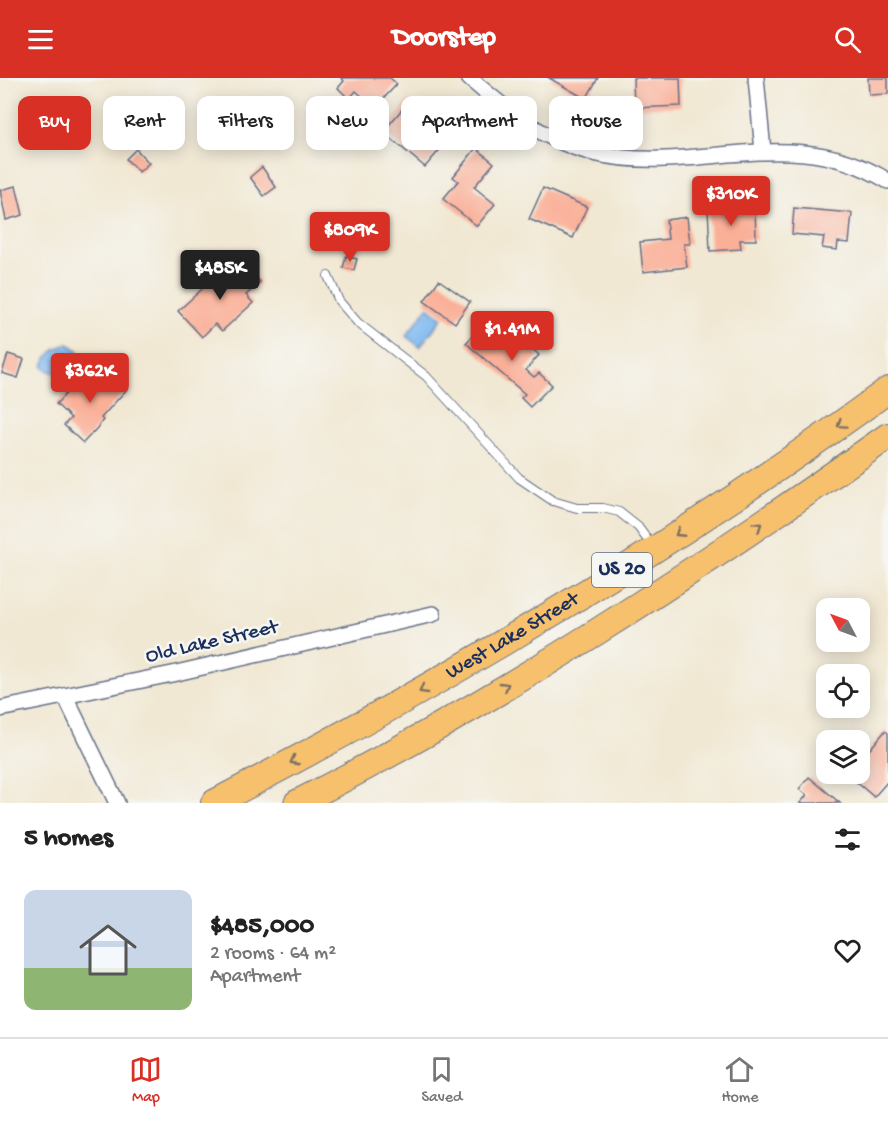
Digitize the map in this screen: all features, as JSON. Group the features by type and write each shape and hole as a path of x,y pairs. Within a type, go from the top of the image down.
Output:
{"highway":[{"name":"West Lake Street","path":"214,803 346,734 458,670 654,550 772,473 888,390"},
{"name":"West Lake Street","path":"297,803 473,705 669,585 888,436"},
{"path":"336,803 399,747"}],"street":[{"path":"469,78 544,135 592,153 642,160 788,150 840,159 888,181"},
{"path":"756,78 763,151"},
{"name":"Old Lake Street","path":"0,709 433,614"},
{"path":"65,696 117,803"}],"lane":[{"path":"328,276 339,301 358,323 426,376 519,478 553,501 577,508 603,508 619,512 638,527 654,550"}],"water":[{"path":"428,307 442,318 420,347 406,336"},
{"path":"68,344 78,350 77,364 56,373 43,367 52,352"}],"building":[{"path":"341,78 390,78 397,84 386,96 362,96 356,91 352,96 346,96 338,88 344,81"},
{"path":"549,78 598,78 588,96 581,96"},
{"path":"633,78 680,78 681,106 643,108 643,96 634,96"},
{"path":"868,78 888,78 888,94 869,95"},
{"path":"401,110 401,147 389,137 389,125"},
{"path":"137,150 149,163 139,172 126,159"},
{"path":"405,150 440,150 425,167"},
{"path":"474,150 478,150 494,163 474,187 495,204 477,226 443,199 458,181 453,177"},
{"path":"262,167 276,187 264,196 250,177"},
{"path":"16,186 23,215 6,220 0,190"},
{"path":"543,188 587,207 573,238 529,219"},
{"path":"755,206 756,240 740,240 741,249 710,251 708,208"},
{"path":"794,208 852,213 849,243 838,242 837,250 822,248 824,237 792,234"},
{"path":"687,217 690,244 684,244 687,267 643,272 640,242 668,239 666,220"},
{"path":"364,221 372,227 358,246 351,240"},
{"path":"346,256 357,259 354,270 343,268"},
{"path":"242,263 260,282 246,295 253,303 222,331 215,324 202,337 178,311 223,270 228,275"},
{"path":"439,280 470,302 455,323 424,301"},
{"path":"482,326 501,344 513,331 539,355 526,370 534,377 539,373 552,385 530,407 521,398 525,394 466,343"},
{"path":"8,354 24,359 18,378 2,373"},
{"path":"106,369 127,389 101,418 103,420 98,427 83,443 64,425 71,418 56,404 77,382 85,390"},
{"path":"885,731 888,733 888,781 874,797 859,784 870,784 870,749"},
{"path":"809,777 840,803 800,803 807,795 799,789"}]}
